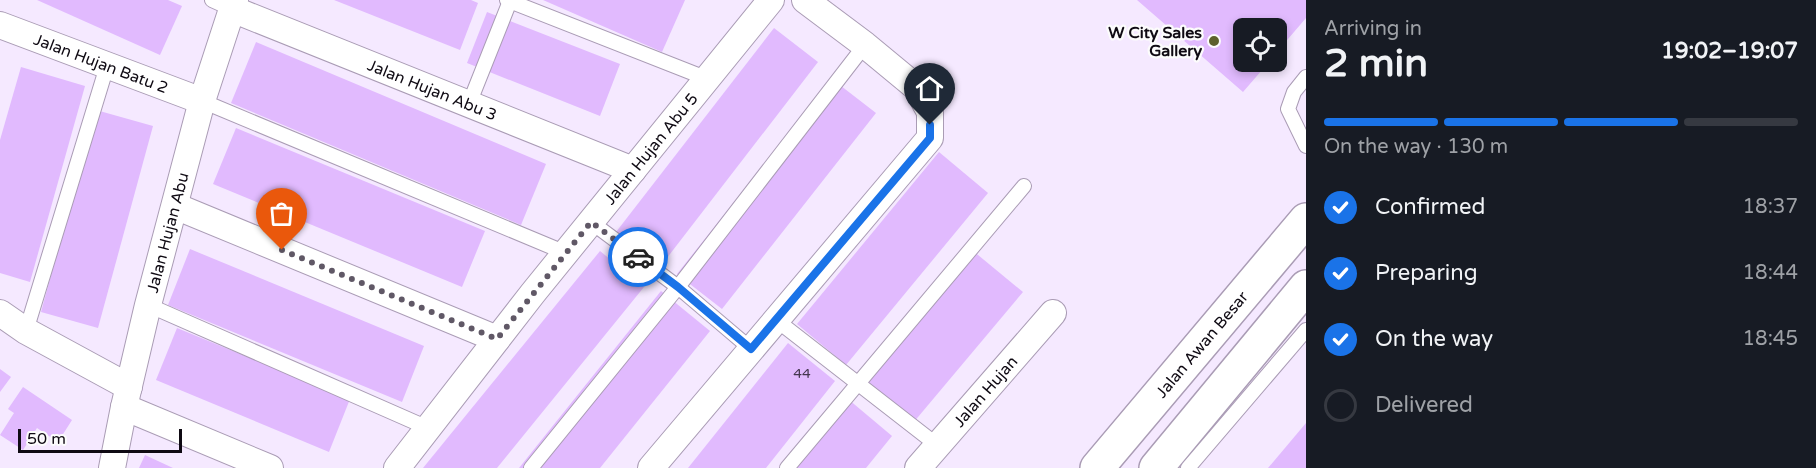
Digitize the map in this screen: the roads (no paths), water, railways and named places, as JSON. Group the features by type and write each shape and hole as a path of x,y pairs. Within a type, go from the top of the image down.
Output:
{"main road":[{"name":"Jalan Awan Besar","path":"1097,468 1306,220"},
{"path":"1168,467 1306,287"}],"street":[{"path":"651,468 930,138 930,112 917,88 805,0"},
{"name":"Jalan Hujan Abu 5","path":"398,468 497,339 708,79 767,1"},
{"name":"Jalan Hujan Abu 3","path":"226,3 633,170"},
{"name":"Jalan Hujan Abu","path":"112,468 148,305 226,3"},
{"name":"Jalan Hujan Batu 2","path":"1,30 201,101"},
{"path":"175,206 497,339"},
{"path":"0,313 127,397 270,468"},
{"name":"Jalan Hujan","path":"918,468 1053,313"}],"lane":[{"path":"469,104 515,2 708,79"},
{"path":"531,468 678,287 865,45"},
{"path":"26,331 107,66"},
{"path":"1306,77 1294,92 1288,109 1306,146"},
{"path":"201,101 566,253"},
{"path":"1290,114 1306,119"},
{"path":"787,468 1024,186"},
{"path":"591,222 678,287 751,349"},
{"path":"148,305 428,428"},
{"path":"775,319 937,445"},
{"path":"1168,467 1306,330"}],"place":[{"name":"W City Sales Gallery","path":"1214,41"}]}
